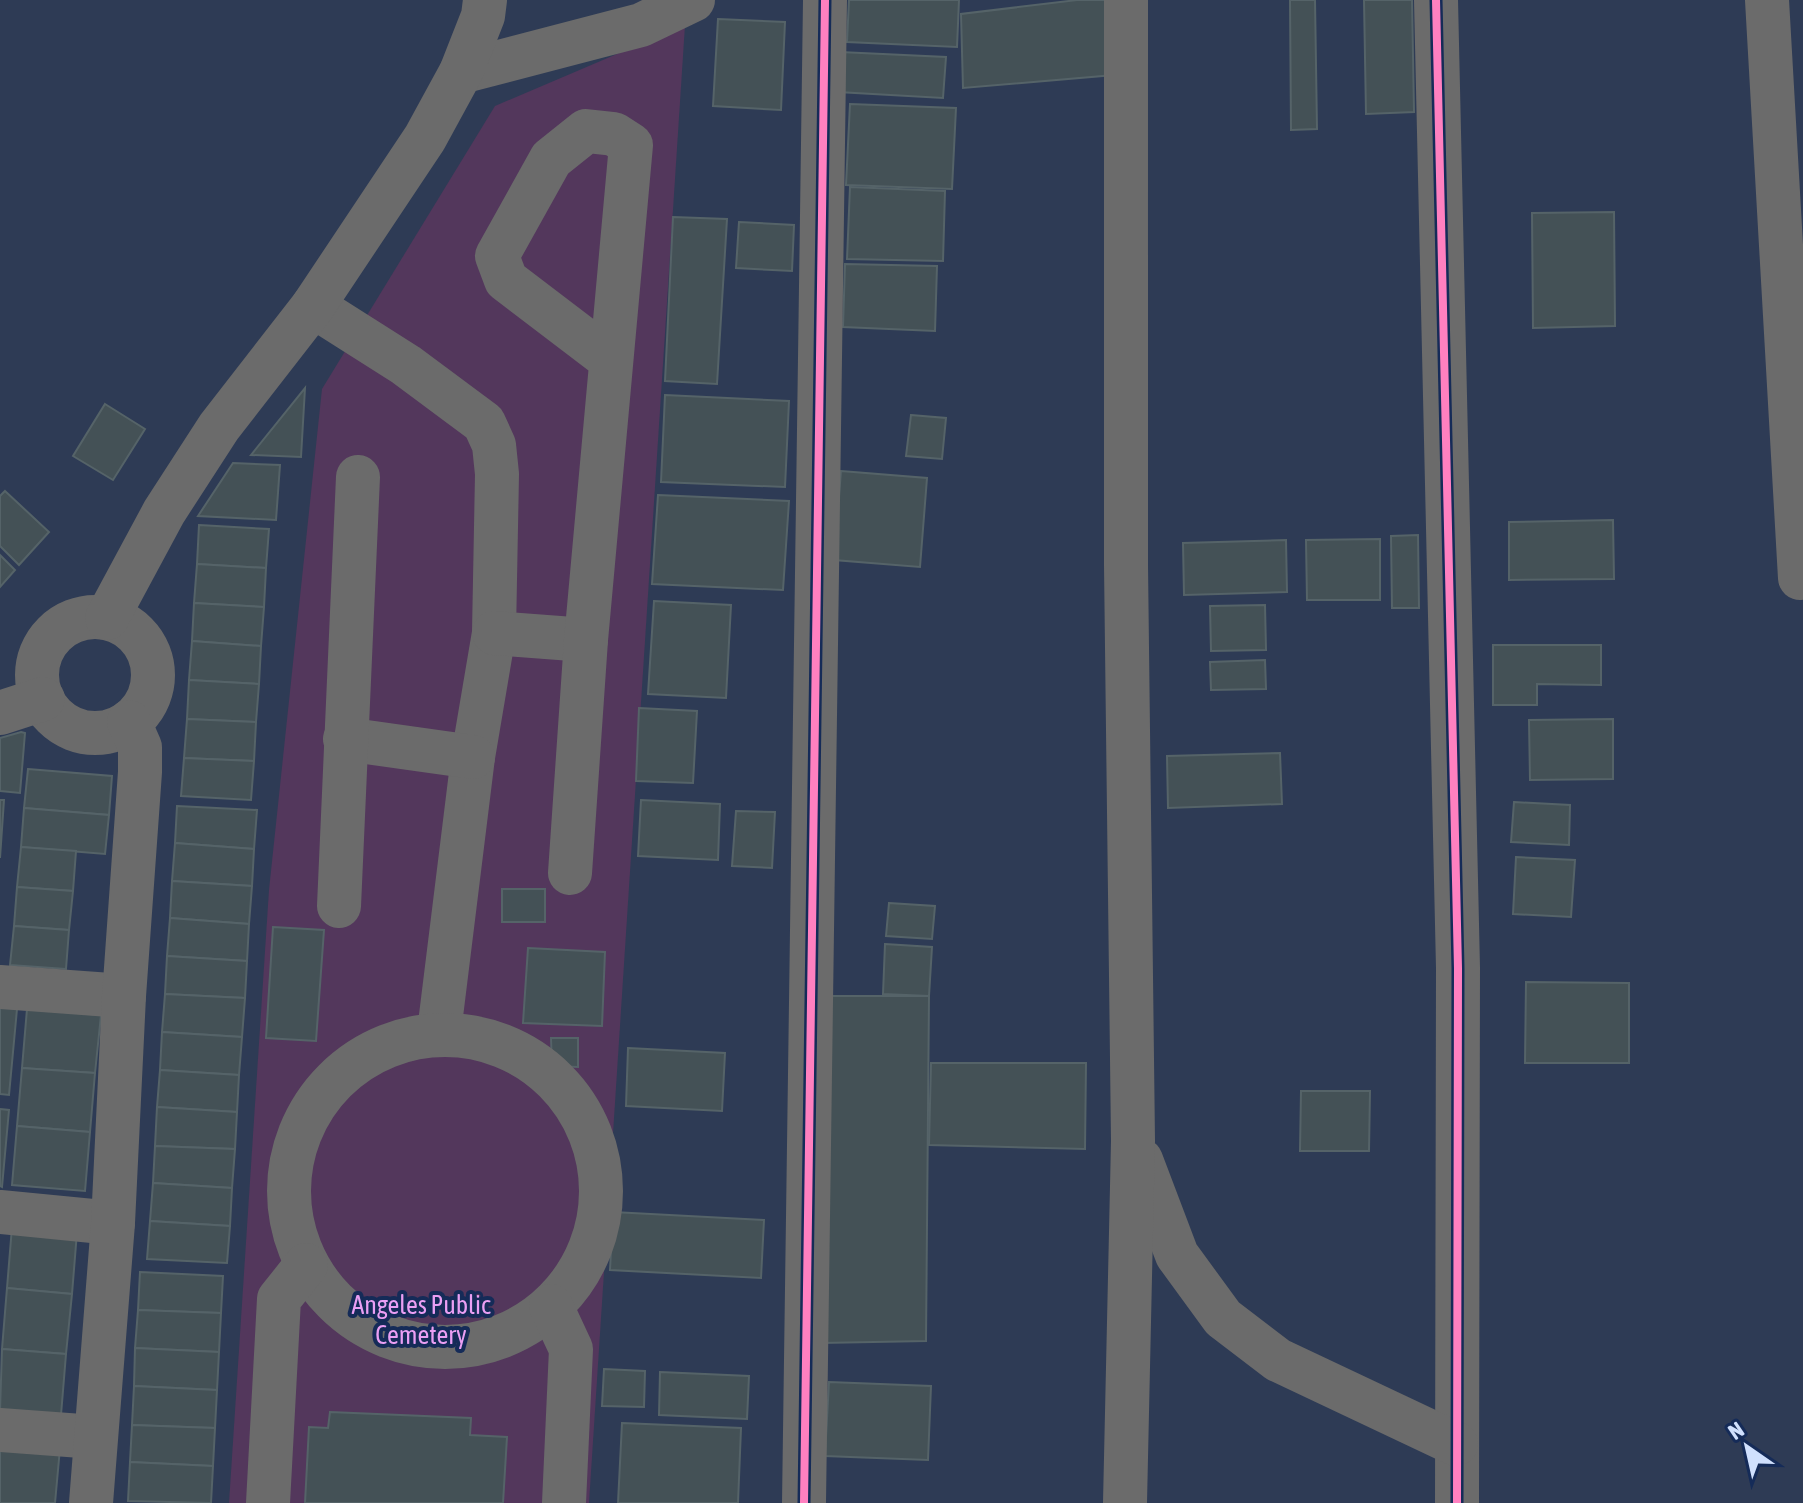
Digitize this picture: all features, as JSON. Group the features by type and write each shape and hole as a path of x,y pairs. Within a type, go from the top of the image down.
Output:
{"street":[{"path":"107,618 164,512 219,427 313,306 425,138 461,72 483,16 485,0"},
{"path":"461,72 641,25 693,0"},
{"path":"804,1503 825,0"},
{"path":"1125,1503 1133,1141 1126,565 1126,0"},
{"path":"1436,0 1458,968 1457,1503"},
{"path":"1767,0 1800,578"},
{"path":"570,873 586,640 631,145 614,134 586,131 551,159 497,256 506,280 611,360"},
{"path":"313,306 406,365 484,423 494,445 497,474 494,633 473,757 439,1032"},
{"path":"339,906 358,477"},
{"path":"81,618 107,618 126,625 141,638 154,668 152,689 143,708 129,722 99,733 79,731 61,723 47,708 36,678 39,659 48,640 63,626 81,618"},
{"path":"494,633 586,640"},
{"path":"0,713 43,699"},
{"path":"91,1503 113,1223 124,996 140,772 140,747 129,722"},
{"path":"345,739 473,757"},
{"path":"0,987 124,996"},
{"path":"439,1032 494,1040 543,1067 580,1109 600,1160 600,1216 582,1268 551,1306 512,1332 466,1347 419,1347 373,1332 334,1304 306,1265 288,1216 290,1162 308,1113 341,1071 387,1044 439,1032"},
{"path":"1133,1141 1177,1255 1223,1318 1278,1360 1456,1444"},
{"path":"0,1212 113,1223"},
{"path":"268,1503 279,1299 306,1265"},
{"path":"551,1306 571,1349 564,1503"},
{"path":"0,1430 95,1437"}],"green space":[{"name":"Angeles Public Cemetery","path":"685,25 589,1503 229,1503 269,890 322,389 495,106"}],"building":[{"path":"849,0 959,0 957,47 847,42"},
{"path":"1077,0 1115,0 1114,75 963,88 961,14"},
{"path":"1290,0 1315,0 1317,129 1291,130"},
{"path":"1364,0 1412,0 1414,112 1366,114"},
{"path":"718,19 785,22 781,110 713,106"},
{"path":"840,52 946,57 943,98 838,92"},
{"path":"850,104 956,108 952,189 846,185"},
{"path":"850,187 945,191 943,261 847,259"},
{"path":"1614,212 1615,326 1533,328 1532,213"},
{"path":"673,217 727,219 717,384 665,381"},
{"path":"739,222 794,225 792,271 736,268"},
{"path":"845,264 937,266 935,331 843,327"},
{"path":"305,388 301,457 251,455"},
{"path":"665,395 789,401 785,487 661,482"},
{"path":"105,404 145,429 113,480 73,456"},
{"path":"911,415 946,418 942,459 906,456"},
{"path":"233,463 280,465 276,520 198,516"},
{"path":"841,471 927,478 920,567 834,560"},
{"path":"5,491 49,532 19,565 0,546 0,496"},
{"path":"658,495 789,501 783,590 652,584"},
{"path":"1613,520 1614,579 1509,580 1509,522"},
{"path":"199,525 269,529 266,568 197,564"},
{"path":"1418,535 1419,608 1392,608 1391,536"},
{"path":"1380,539 1380,600 1307,600 1306,540"},
{"path":"1286,540 1287,592 1184,595 1183,543"},
{"path":"0,555 15,570 0,587"},
{"path":"197,564 266,568 264,607 194,603"},
{"path":"654,601 731,605 726,698 648,694"},
{"path":"194,603 264,607 261,646 192,641"},
{"path":"1265,605 1266,650 1211,651 1210,606"},
{"path":"192,641 261,646 259,684 189,680"},
{"path":"1493,645 1601,645 1601,685 1537,684 1537,705 1493,705"},
{"path":"1265,660 1266,689 1211,690 1210,662"},
{"path":"189,680 259,684 256,722 187,719"},
{"path":"639,708 697,711 693,783 636,781"},
{"path":"187,719 256,722 254,761 184,758"},
{"path":"1613,719 1613,779 1530,780 1529,720"},
{"path":"25,733 20,793 0,791 0,738"},
{"path":"1280,753 1282,804 1168,808 1167,756"},
{"path":"184,758 254,761 251,800 181,796"},
{"path":"28,769 112,776 109,815 24,808"},
{"path":"0,800 4,800 0,858"},
{"path":"641,800 720,804 718,860 638,856"},
{"path":"1514,802 1570,805 1569,845 1511,842"},
{"path":"177,806 257,810 254,849 175,843"},
{"path":"24,808 109,815 105,854 21,847"},
{"path":"736,811 775,812 772,868 732,866"},
{"path":"175,843 254,849 252,886 172,881"},
{"path":"21,847 76,851 73,891 17,887"},
{"path":"1516,857 1575,860 1571,917 1513,914"},
{"path":"172,881 252,886 249,924 170,918"},
{"path":"17,887 73,891 69,930 14,926"},
{"path":"502,889 545,889 545,922 502,922"},
{"path":"889,903 935,906 932,939 886,936"},
{"path":"170,918 249,924 247,961 167,956"},
{"path":"14,926 69,930 66,969 10,965"},
{"path":"273,927 324,930 316,1041 266,1038"},
{"path":"885,944 932,947 929,996 883,994"},
{"path":"528,948 605,952 602,1026 523,1023"},
{"path":"167,956 247,961 245,998 165,994"},
{"path":"1526,982 1629,983 1629,1063 1525,1063"},
{"path":"165,994 245,998 242,1037 162,1032"},
{"path":"826,996 929,996 926,1341 821,1343"},
{"path":"0,1007 17,1009 9,1095 0,1094"},
{"path":"27,1009 101,1015 95,1073 22,1068"},
{"path":"162,1032 242,1037 239,1075 160,1070"},
{"path":"551,1038 578,1038 578,1067 552,1066"},
{"path":"628,1048 725,1053 722,1111 626,1106"},
{"path":"931,1063 1086,1063 1085,1149 929,1145"},
{"path":"22,1068 95,1073 90,1132 17,1126"},
{"path":"160,1070 239,1075 237,1112 157,1107"},
{"path":"1301,1091 1370,1091 1369,1151 1300,1151"},
{"path":"157,1107 237,1112 235,1149 155,1146"},
{"path":"0,1109 9,1110 2,1187 0,1186"},
{"path":"17,1126 90,1132 85,1191 12,1185"},
{"path":"155,1146 235,1149 232,1188 153,1183"},
{"path":"153,1183 232,1188 230,1226 150,1221"},
{"path":"613,1212 764,1220 761,1278 610,1270"},
{"path":"150,1221 230,1226 227,1263 147,1259"},
{"path":"12,1227 77,1232 72,1294 7,1288"},
{"path":"140,1272 223,1276 221,1313 138,1310"},
{"path":"7,1288 72,1294 66,1354 2,1349"},
{"path":"138,1310 221,1313 219,1352 135,1348"},
{"path":"135,1348 219,1352 217,1390 134,1386"},
{"path":"2,1349 66,1354 61,1415 0,1411"},
{"path":"604,1369 645,1371 644,1407 602,1406"},
{"path":"660,1372 749,1376 747,1419 659,1415"},
{"path":"829,1382 931,1386 928,1460 825,1456"},
{"path":"134,1386 217,1390 215,1428 132,1425"},
{"path":"330,1412 471,1418 470,1435 507,1437 503,1503 305,1503 309,1427 328,1428"},
{"path":"622,1423 741,1428 738,1503 618,1503"},
{"path":"132,1425 215,1428 213,1466 130,1462"},
{"path":"0,1443 60,1448 55,1503 0,1503"},
{"path":"130,1462 213,1466 211,1503 128,1501"}],"cycle path":[{"path":"804,1503 825,0"},
{"path":"1436,0 1458,968 1457,1503"}]}
